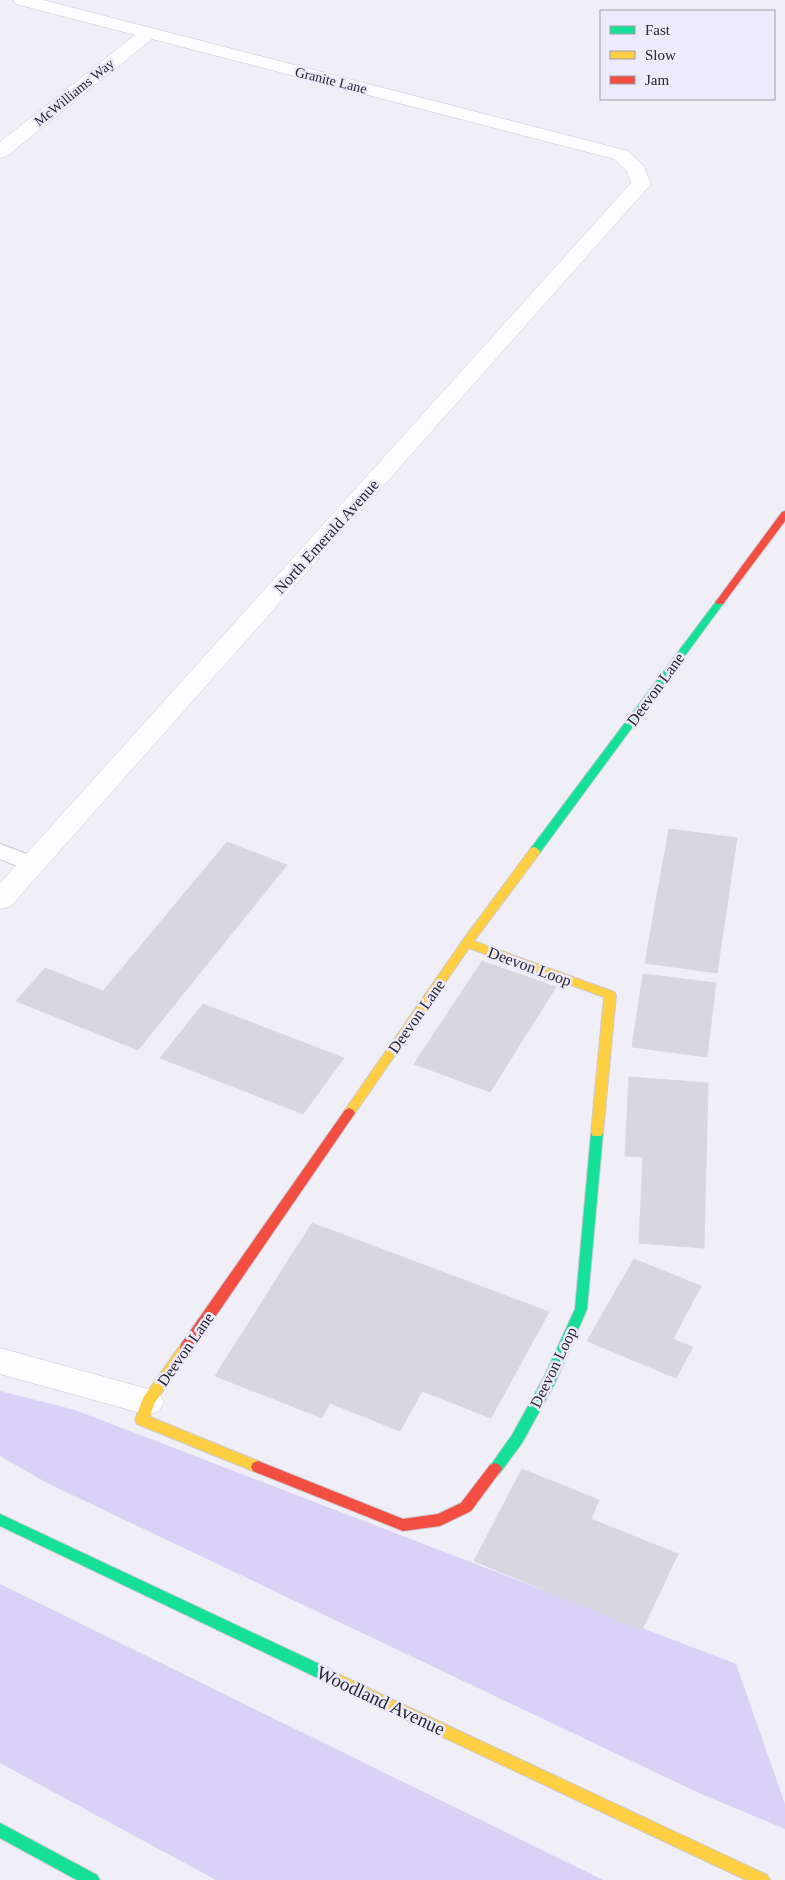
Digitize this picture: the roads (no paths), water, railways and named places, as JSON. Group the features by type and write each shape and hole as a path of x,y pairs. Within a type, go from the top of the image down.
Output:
{"street":[{"name":"Granite Lane","path":"22,0 621,155 636,169"},
{"name":"McWilliams Way","path":"4,145 148,33"},
{"name":"North Emerald Avenue","path":"0,900 627,201 641,184 636,169"},
{"name":"Deevon Lane","path":"0,1361 148,1402 467,943 785,514"},
{"name":"Deevon Loop","path":"148,1402 142,1420 403,1526 440,1520 466,1507 517,1439 550,1379 581,1308 610,995 467,943"},
{"name":"Woodland Avenue","path":"0,1520 762,1880"},
{"path":"0,1830 83,1878"}],"lane":[{"path":"0,851 32,864"}]}
